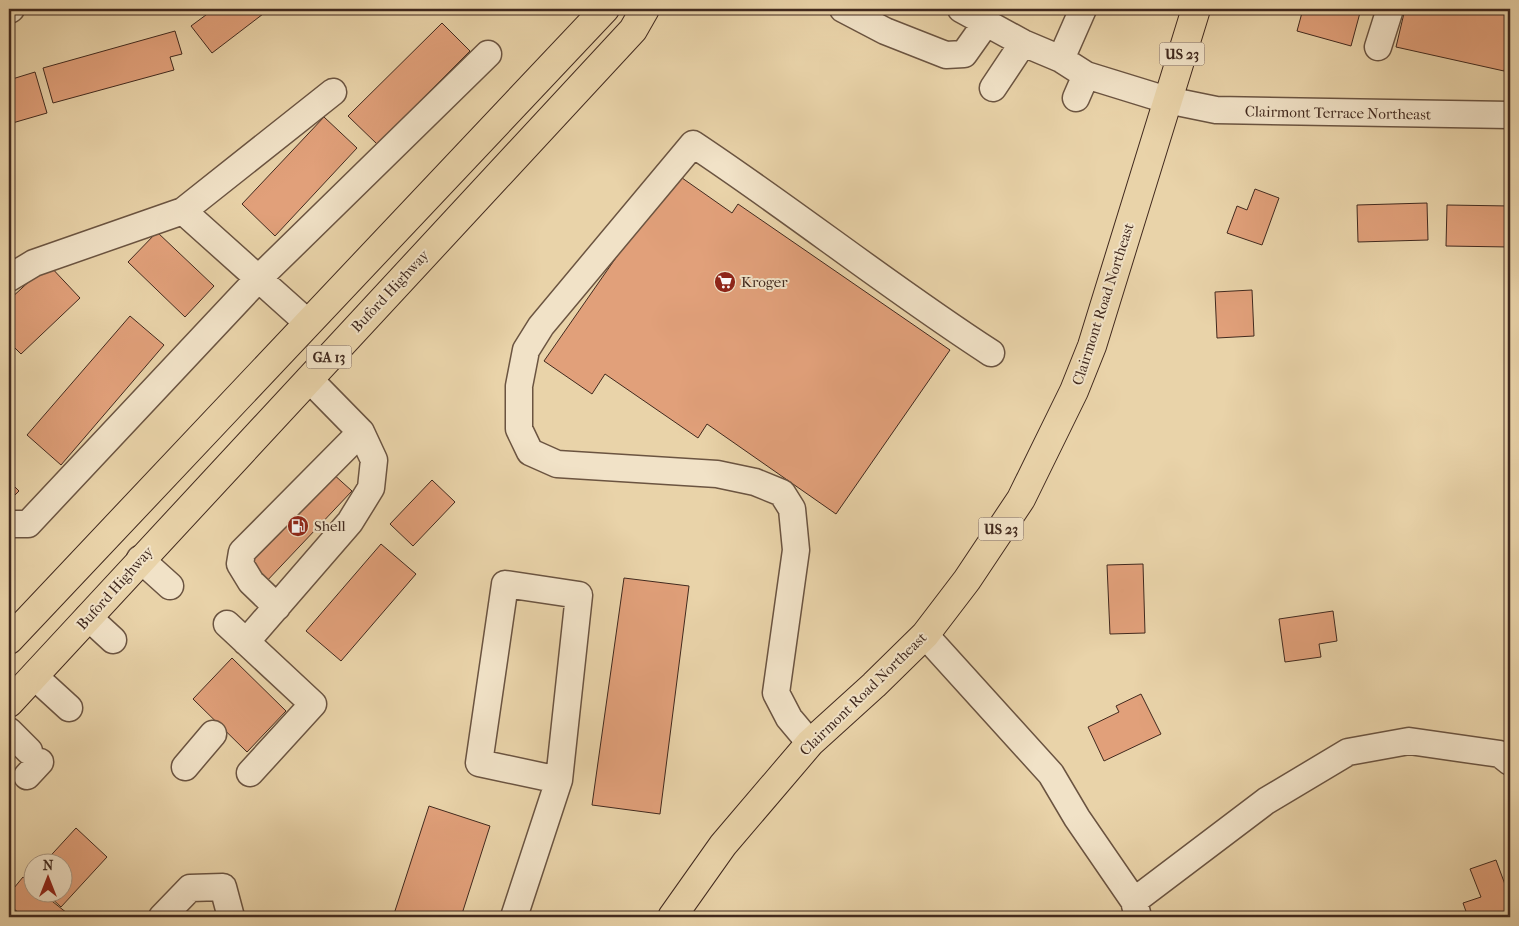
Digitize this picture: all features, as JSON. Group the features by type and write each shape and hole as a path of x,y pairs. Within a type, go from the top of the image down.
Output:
{"main road":[{"name":"GA 13","path":"10,638 605,9"},
{"name":"Buford Highway","path":"9,703 140,559 633,30 645,9"},
{"name":"Clairmont Road Northeast","path":"672,917 723,845 810,743 874,685 924,635 967,580 1021,499 1070,398 1106,303 1196,9"}],"street":[{"path":"843,9 885,31 946,55 964,54 986,23"},
{"name":"Clairmont Terrace Northeast","path":"961,9 1023,43 1061,59 1081,86 1224,111 1510,115"},
{"path":"1061,59 1083,9"},
{"path":"1378,47 1390,9"},
{"path":"993,88 1023,43"},
{"path":"9,524 28,524 259,278 488,54"},
{"path":"9,278 34,263 183,212 333,92"},
{"path":"810,743 789,718 776,693 796,550 792,510 782,492 754,482 717,474 557,464 530,452 519,429 519,386 526,350 541,326 693,144 763,191 925,310 991,353"},
{"path":"183,212 308,323"},
{"path":"246,642 350,522 371,488 374,460 361,432 309,379"},
{"path":"277,607 251,582 240,564 242,552 361,432"},
{"path":"140,559 170,586"},
{"path":"514,917 559,780 580,595 505,584 479,763 559,780"},
{"path":"88,617 114,640"},
{"path":"227,624 313,704 250,773"},
{"path":"924,635 1051,774 1136,909 1266,801 1348,752 1409,741 1500,754 1510,762"},
{"path":"34,676 70,708"},
{"path":"185,767 208,729"},
{"path":"9,732 32,763"},
{"path":"162,917 190,888 223,887 231,917"}],"building":[{"path":"214,9 259,9 263,14 212,53 191,26"},
{"path":"1303,9 1361,9 1351,46 1297,31"},
{"path":"1405,9 1488,9 1510,14 1510,46 1504,71 1396,47"},
{"path":"442,23 470,51 377,144 348,116"},
{"path":"175,31 182,54 170,57 174,70 53,103 43,68"},
{"path":"35,72 47,113 9,124 9,80"},
{"path":"324,117 357,148 275,236 242,204"},
{"name":"Kroger","path":"675,173 732,213 738,204 950,350 836,514 707,424 698,438 605,374 592,394 544,361"},
{"path":"1255,189 1279,198 1262,245 1227,233 1237,206 1247,210"},
{"path":"1427,203 1428,240 1358,242 1357,205"},
{"path":"1447,205 1510,206 1510,247 1446,246"},
{"path":"157,232 214,286 185,317 128,262"},
{"path":"48,264 80,298 21,354 9,342 9,300"},
{"path":"1252,290 1254,336 1217,338 1215,292"},
{"path":"130,316 164,345 61,465 27,435"},
{"path":"332,473 352,491 264,584 244,565"},
{"path":"432,480 455,502 413,546 390,524"},
{"path":"9,481 19,491 9,501"},
{"path":"381,544 416,574 341,661 306,631"},
{"path":"1143,564 1145,633 1110,634 1107,565"},
{"path":"624,578 689,586 660,814 592,805"},
{"path":"1333,611 1337,641 1319,644 1321,657 1285,662 1279,619"},
{"path":"232,658 286,711 247,752 193,699"},
{"path":"1141,694 1161,734 1104,761 1088,727 1119,712 1116,706"},
{"path":"429,806 490,826 461,917 393,917"},
{"path":"76,828 107,857 72,895 72,854 52,854"},
{"path":"1496,860 1510,898 1510,917 1468,917 1463,903 1481,897 1470,869"},
{"path":"22,878 22,904 56,904 72,917 24,917 9,905 9,894"}],"place":[{"name":"Kroger","path":"725,282"},
{"name":"Shell","path":"298,526"}]}
